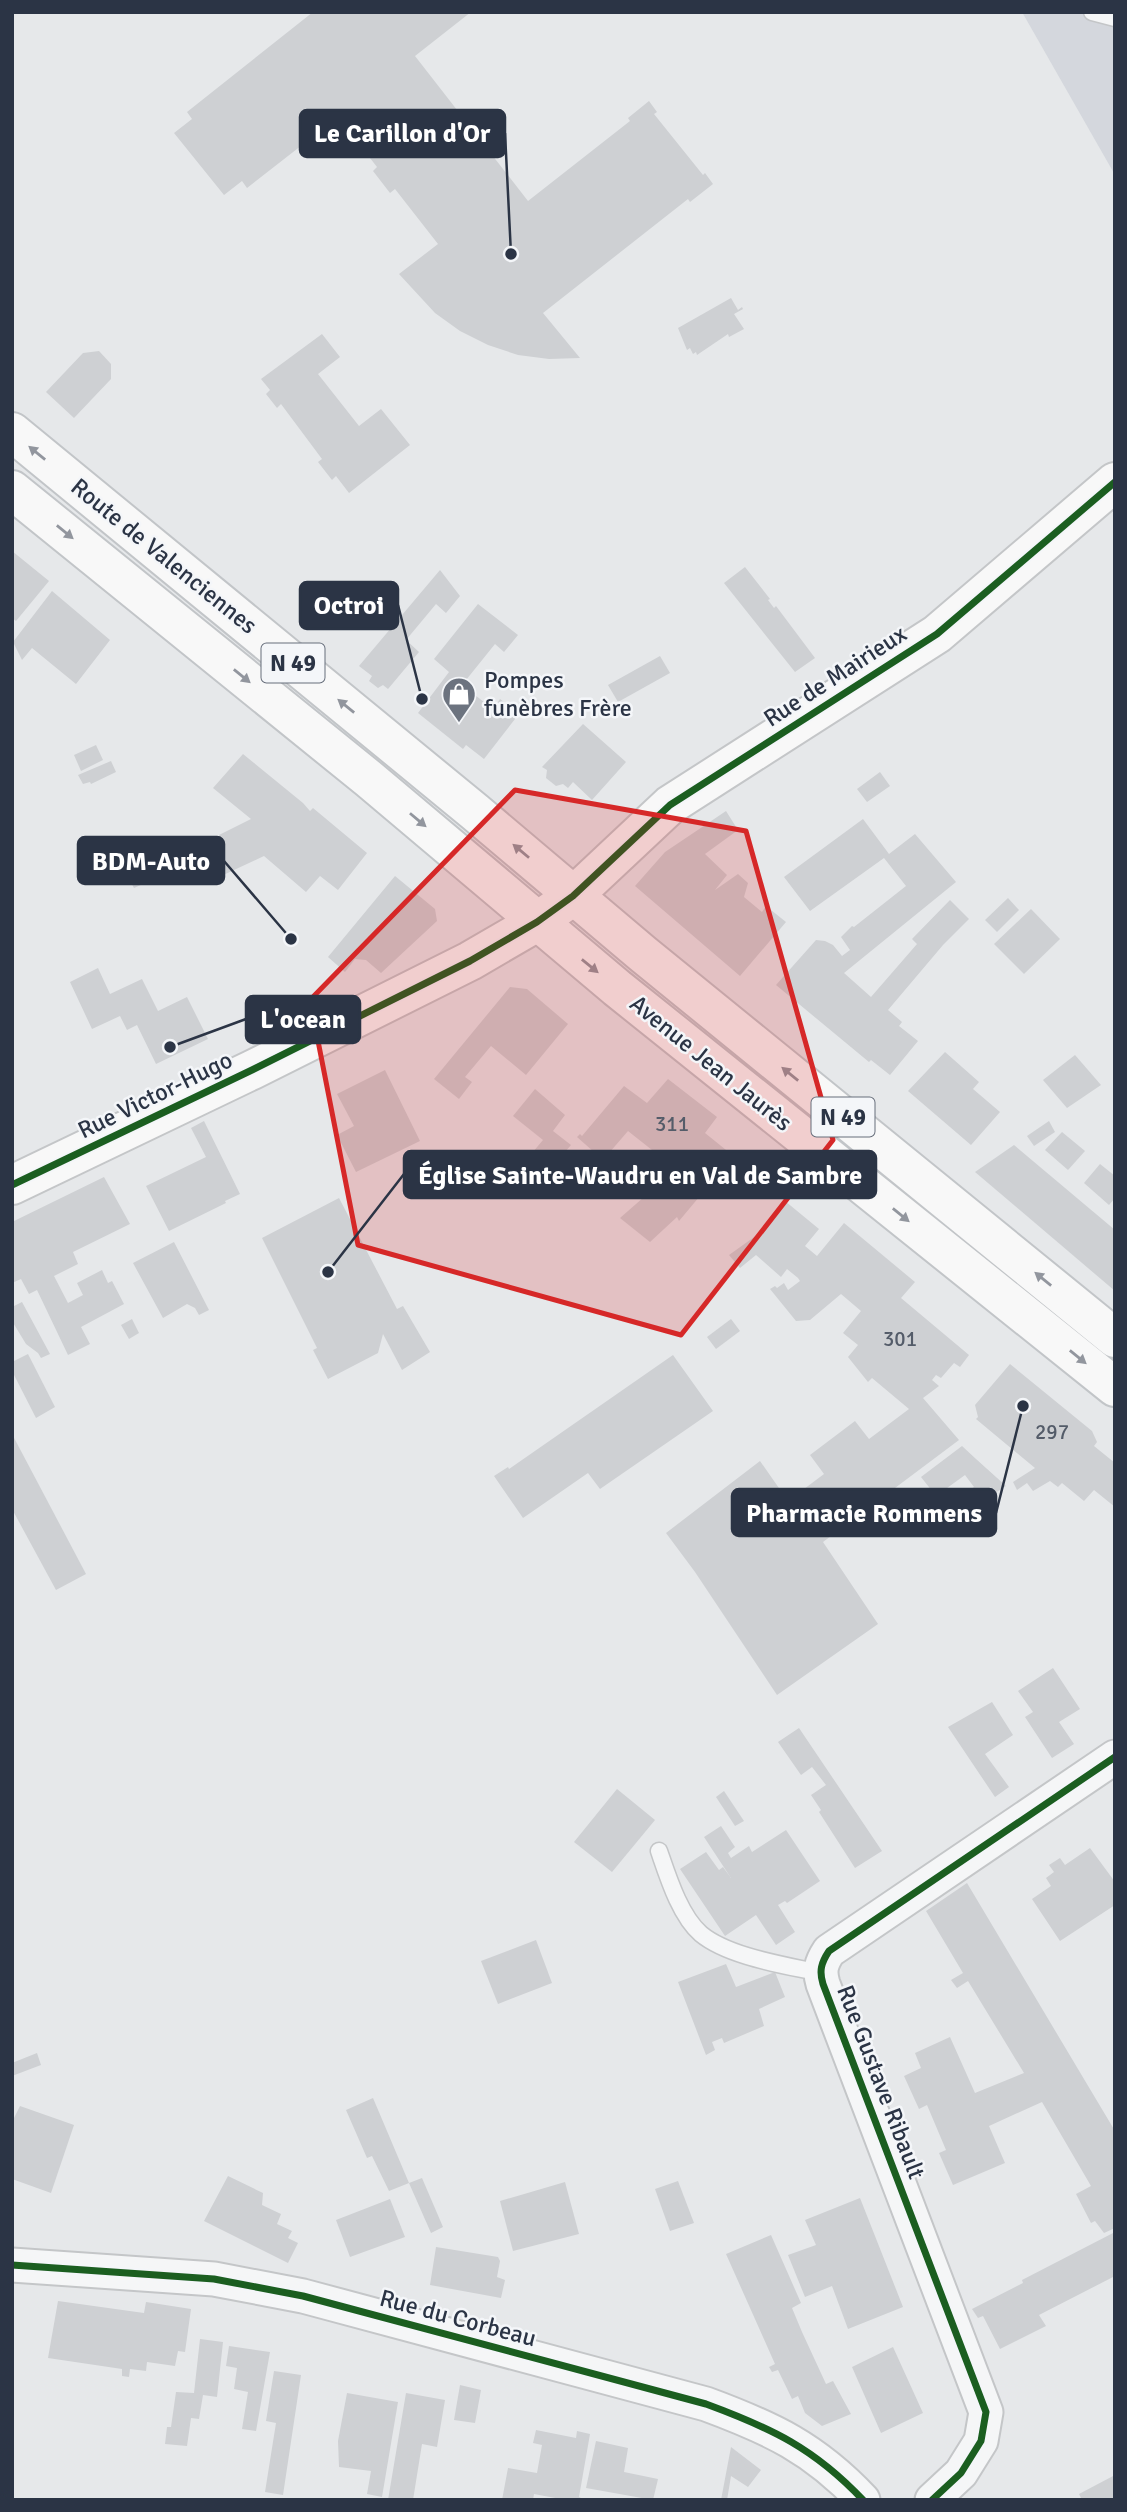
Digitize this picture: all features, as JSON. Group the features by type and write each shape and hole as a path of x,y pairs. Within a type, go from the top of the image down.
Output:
{"main road":[{"name":"Route de Valenciennes","path":"12,432 475,812 573,896"},
{"name":"Rue de Mairieux","path":"537,922 573,896 670,805 937,634 1115,482"},
{"name":"Route de Valenciennes","path":"12,490 379,788 537,922"},
{"name":"Avenue Jean Jaurès","path":"573,896 1115,1338"},
{"name":"Avenue Jean Jaurès","path":"537,922 1115,1387"},
{"name":"Rue Victor-Hugo","path":"12,1185 484,954 537,922"},
{"path":"689,1045 715,1013"}],"street":[{"name":"Rue Gustave Ribault","path":"932,2500 961,2473 981,2441 986,2412 820,1973 822,1961 829,1951 1115,1757"},
{"name":"Rue du Corbeau","path":"12,2265 214,2279 290,2294 706,2404 749,2420 793,2441 840,2475 863,2500"}],"lane":[{"path":"1092,12 1115,18"},
{"path":"659,1852 674,1894 700,1933 725,1948 820,1973"}],"highlighted area":[{"path":"515,790 746,831 833,1140 681,1335 358,1245 310,1000"}],"shaded area":[{"path":"1022,12 1115,12 1115,175"}],"building":[{"path":"313,12 471,12 415,56 528,201 630,121 628,118 649,101 657,112 654,114 703,175 705,173 713,184 690,202 688,199 543,313 580,358 549,359 518,355 488,345 460,331 435,313 399,274 438,244 395,189 390,193 373,171 377,167 338,117 247,188 242,181 224,195 174,133 192,119 187,112"},
{"path":"731,298 738,310 742,307 743,309 734,314 744,329 729,337 728,334 697,355 696,352 693,354 690,348 687,350 678,328"},
{"path":"322,334 340,357 318,374 359,426 381,409 410,445 349,493 336,476 332,480 318,462 322,459 281,404 277,408 266,394 270,390 261,379"},
{"path":"99,351 111,364 111,379 74,418 46,392 83,353"},
{"path":"12,551 49,581 16,621 12,618"},
{"path":"745,567 815,658 795,672 724,583"},
{"path":"440,570 460,596 446,613 436,604 406,640 419,652 388,689 383,685 378,688 369,681 372,676 359,666"},
{"path":"52,591 110,640 76,684 32,648 22,660 13,642"},
{"path":"478,604 518,635 504,652 495,644 462,685 493,709 500,699 514,710 515,719 484,759 466,745 463,749 418,713 449,672 434,659"},
{"path":"660,656 670,673 618,702 608,685"},
{"path":"583,724 626,762 592,800 573,782 568,788 563,784 556,786 546,778 547,770 542,767"},
{"path":"96,745 103,760 81,771 74,755"},
{"path":"243,754 310,811 313,808 367,853 338,890 320,876 306,892 264,856 204,884 200,877 187,884 179,868 134,888 130,881 221,839 219,835 251,819 213,788"},
{"path":"111,761 116,772 91,784 83,784 78,775"},
{"path":"880,772 890,786 867,802 857,789"},
{"path":"726,811 738,830 705,854 727,875 715,890 738,874 748,883 744,897 762,912 766,906 786,922 740,976 635,886 665,852"},
{"path":"863,819 889,854 915,834 956,882 844,973 871,997 917,944 912,939 950,900 969,919 943,945 888,1010 902,1022 899,1026 918,1041 890,1075 871,1060 869,1062 776,985 816,940 833,945 842,956 850,950 841,937 906,886 884,858 810,911 784,877"},
{"path":"395,876 435,909 437,921 381,973 366,960 355,959 345,972 328,957"},
{"path":"1008,898 1019,910 997,932 985,920"},
{"path":"1031,909 1060,939 1024,974 994,944"},
{"path":"98,968 110,994 142,979 158,1011 187,997 208,1039 156,1064 137,1025 127,1030 120,1016 92,1029 70,982"},
{"path":"510,987 527,989 568,1024 526,1075 491,1046 465,1077 472,1082 459,1099 434,1079"},
{"path":"945,1052 979,1082 973,1089 1000,1112 971,1145 908,1091"},
{"path":"1075,1055 1101,1085 1067,1108 1043,1080"},
{"path":"385,1070 420,1141 356,1172 337,1135 354,1126 337,1094"},
{"path":"668,1079 717,1117 705,1133 736,1158 709,1193 705,1190 679,1221 677,1217 650,1242 620,1218 676,1169 628,1131 603,1160 577,1137 580,1134 582,1136 624,1086 647,1103"},
{"path":"535,1089 565,1115 553,1131 571,1145 551,1168 532,1153 543,1140 513,1116"},
{"path":"204,1121 240,1194 169,1231 146,1186 206,1157 191,1128"},
{"path":"1049,1121 1055,1132 1034,1146 1027,1136"},
{"path":"1062,1132 1085,1151 1068,1170 1045,1150"},
{"path":"1014,1145 1115,1230 1115,1291 975,1172"},
{"path":"1100,1164 1115,1176 1115,1198 1109,1205 1084,1183"},
{"path":"104,1177 130,1224 73,1252 78,1264 54,1276 68,1303 83,1295 77,1283 102,1270 108,1283 112,1281 124,1304 81,1327 90,1344 68,1355 37,1290 29,1294 21,1279 12,1283 12,1222"},
{"path":"339,1198 397,1309 403,1306 430,1352 402,1370 383,1334 378,1353 328,1379 313,1350 317,1348 262,1238"},
{"path":"785,1201 819,1229 805,1246 817,1256 844,1223 915,1282 901,1298 969,1355 960,1367 954,1363 941,1378 936,1375 932,1380 939,1386 923,1398 959,1440 823,1542 878,1624 777,1695 666,1533 760,1461 788,1501 824,1474 810,1455 855,1421 869,1439 909,1409 872,1378 868,1382 848,1357 858,1345 843,1333 861,1311 841,1294 810,1320 796,1321 770,1289 784,1283 788,1290 800,1281 798,1278 787,1269 781,1277 756,1255 740,1268 729,1255 757,1235"},
{"path":"174,1242 209,1310 199,1315 195,1308 187,1304 163,1318 133,1263"},
{"path":"22,1302 50,1354 41,1358 26,1344 12,1321 12,1307"},
{"path":"132,1319 139,1333 129,1339 121,1325"},
{"path":"731,1319 740,1331 716,1349 707,1337"},
{"path":"28,1354 55,1407 36,1418 12,1371 12,1362"},
{"path":"673,1355 713,1411 600,1489 588,1473 523,1518 494,1476 508,1467 509,1469"},
{"path":"1010,1364 1092,1431 1097,1442 1094,1446 1115,1463 1115,1507 1094,1490 1084,1501 1062,1483 1058,1487 1050,1481 1033,1491 1027,1483 1017,1490 1013,1482 1035,1468 976,1419 978,1417 975,1405"},
{"path":"12,1434 86,1574 56,1590 12,1509"},
{"path":"962,1446 1006,1486 984,1500 972,1502 967,1492 974,1487 965,1475 936,1496 921,1477"},
{"path":"1053,1668 1080,1709 1059,1722 1074,1744 1052,1758 1025,1717 1033,1712 1018,1691"},
{"path":"992,1702 1013,1735 985,1754 1009,1787 995,1797 948,1727"},
{"path":"799,1728 882,1851 855,1868 811,1795 826,1785 812,1767 801,1775 778,1742"},
{"path":"617,1789 655,1820 612,1872 574,1842"},
{"path":"724,1791 744,1821 735,1826 716,1797"},
{"path":"721,1826 735,1847 728,1853 731,1858 749,1846 752,1852 786,1830 820,1881 787,1903 785,1901 778,1905 795,1932 776,1945 756,1915 725,1936 680,1869 706,1852 719,1870 723,1867 731,1878 704,1837"},
{"path":"1090,1848 1115,1882 1115,1905 1060,1941 1032,1899 1051,1886 1046,1878 1054,1872 1049,1865 1060,1858 1065,1865"},
{"path":"967,1883 1115,2131 1115,2228 1104,2233 1095,2221 1091,2223 1076,2194 1091,2186 1042,2102 989,2126 1005,2163 953,2185 939,2153 946,2150 927,2105 919,2109 904,2076 921,2068 915,2053 950,2037 975,2093 1024,2073 968,1981 957,1988 951,1980 963,1973 926,1911"},
{"path":"536,1940 552,1983 498,2004 481,1961"},
{"path":"726,1964 736,1987 775,1972 785,1997 759,2009 764,2026 724,2043 722,2038 712,2042 715,2050 706,2055 678,1982"},
{"path":"37,2053 41,2065 12,2076 12,2063"},
{"path":"373,2098 409,2183 389,2191 372,2156 367,2158 346,2110"},
{"path":"20,2106 74,2125 51,2193 12,2179 12,2122"},
{"path":"228,2176 263,2193 262,2205 281,2214 277,2224 292,2231 288,2238 298,2243 288,2263 204,2221"},
{"path":"422,2178 443,2227 431,2233 409,2183"},
{"path":"678,2181 694,2223 670,2231 655,2189"},
{"path":"565,2182 579,2234 513,2251 500,2201"},
{"path":"860,2198 903,2307 848,2329 832,2286 805,2297 788,2255 816,2245 805,2220"},
{"path":"390,2199 405,2237 350,2257 336,2220"},
{"path":"1115,2232 1115,2276 1039,2315 1046,2326 1000,2349 983,2316 978,2318 972,2309"},
{"path":"771,2235 801,2303 792,2308 802,2332 826,2384 833,2381 851,2414 822,2426 805,2413 798,2396 792,2399 778,2370 772,2372 769,2367 775,2364 726,2254"},
{"path":"436,2247 498,2257 500,2261 497,2277 505,2280 501,2298 430,2285"},
{"path":"58,2301 144,2313 146,2302 191,2309 185,2352 178,2351 175,2366 147,2362 146,2371 130,2369 129,2377 122,2376 122,2369 48,2358"},
{"path":"200,2339 223,2342 217,2397 203,2395 199,2419 191,2418 187,2446 165,2444 167,2427 171,2427 176,2392 194,2393"},
{"path":"229,2346 270,2352 256,2431 242,2429 248,2392 234,2389 237,2368 226,2366"},
{"path":"893,2347 923,2413 881,2433 852,2367"},
{"path":"274,2371 301,2375 283,2495 265,2492 276,2423 266,2421"},
{"path":"460,2385 481,2390 475,2423 454,2420"},
{"path":"347,2393 398,2402 382,2497 367,2494 371,2471 339,2467 338,2441"},
{"path":"406,2393 445,2400 437,2447 422,2444 413,2500 388,2500"},
{"path":"536,2430 576,2438 577,2431 590,2434 579,2497 585,2500 566,2500 534,2494 533,2500 502,2500 508,2468 537,2473 542,2445 533,2443"},
{"path":"596,2441 628,2448 624,2472 658,2479 653,2500 586,2488"},
{"path":"731,2447 761,2470 748,2487 731,2476 727,2500 721,2500"},
{"path":"1115,2475 1115,2500 1082,2500 1079,2494"}],"cycle path":[{"path":"12,1185 252,1070 470,961 537,922 573,896 670,805 937,634 1115,482"},
{"path":"932,2500 961,2473 981,2441 986,2412 823,1984 822,1967 829,1951 1115,1757"},
{"path":"12,2265 214,2279 303,2296 706,2404 771,2431 809,2453 863,2500"}],"place":[{"name":"Le Carillon d'Or","path":"511,254"},
{"name":"Octroi","path":"422,699"},
{"name":"Pompes funèbres Frère","path":"459,724"},
{"name":"BDM-Auto","path":"291,939"},
{"name":"L'ocean","path":"170,1047"},
{"name":"Église Sainte-Waudru en Val de Sambre","path":"328,1272"},
{"name":"Pharmacie Rommens","path":"1023,1406"}]}
